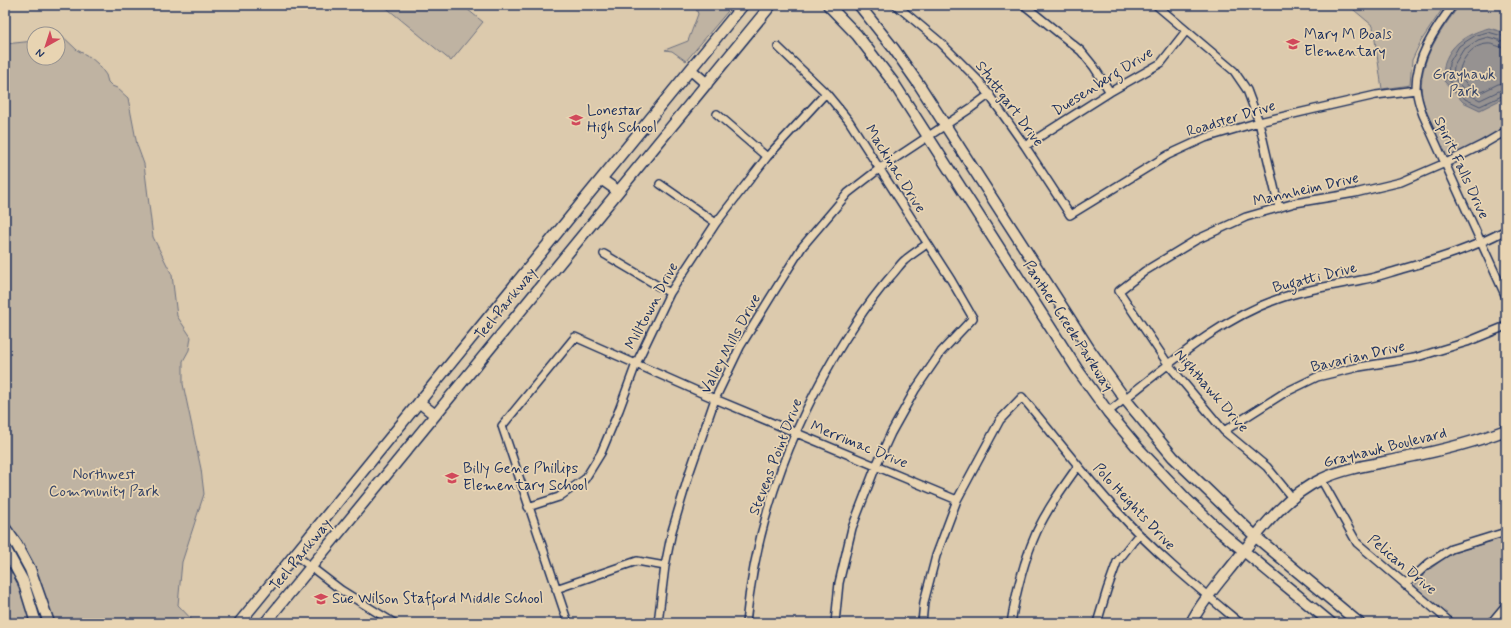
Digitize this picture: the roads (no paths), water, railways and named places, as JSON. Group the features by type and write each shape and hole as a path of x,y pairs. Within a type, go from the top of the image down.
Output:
{"main road":[{"name":"Teel Parkway","path":"239,623 743,5"},
{"name":"Teel Parkway","path":"265,623 310,566 771,5"},
{"name":"Panther Creek Parkway","path":"828,5 857,35 876,58 928,136 1077,369 1108,412 1138,448 1182,495 1222,534 1331,623"},
{"name":"Panther Creek Parkway","path":"859,5 894,49 945,125 1090,350 1125,399 1173,457 1256,537 1359,623"},
{"path":"691,70 707,84"},
{"path":"601,179 618,192"},
{"path":"419,402 435,415"},
{"name":"Grayhawk Boulevard","path":"1191,623 1197,611 1208,596 1277,513 1299,493 1321,479 1338,473 1439,451 1506,430"},
{"path":"5,528 17,545 30,569 49,623"},
{"path":"5,548 23,581 36,623"}],"street":[{"name":"Stuttgart Drive","path":"896,5 940,41 990,94 1070,215"},
{"path":"1024,5 1081,52 1094,66 1110,92"},
{"path":"1156,5 1234,71 1247,90 1259,122 1279,208"},
{"name":"Spirit Falls Drive","path":"1453,5 1441,21 1420,59 1416,90 1423,115 1506,297"},
{"name":"Duesenberg Drive","path":"1025,146 1110,92 1161,63 1186,31"},
{"name":"Mackinac Drive","path":"778,47 826,94 849,121 928,244 973,318 941,352 915,390 891,433 876,466"},
{"name":"Roadster Drive","path":"1070,215 1174,152 1205,138 1259,122 1376,95 1416,90"},
{"name":"Milltown Drive","path":"528,507 559,497 585,479 601,453 636,364 670,293 716,223 767,157 826,94"},
{"name":"Valley Mills Drive","path":"658,623 665,566 672,531 690,471 715,399 740,348 802,247 848,193 879,169 990,94"},
{"path":"717,114 767,157"},
{"name":"Mannheim Drive","path":"1119,291 1145,271 1196,240 1246,218 1295,203 1401,182 1445,163 1482,145 1506,131"},
{"path":"660,184 716,223"},
{"name":"Bugatti Drive","path":"1108,412 1206,336 1239,316 1278,299 1310,290 1369,278 1461,251 1506,230"},
{"name":"Stevens Point Drive","path":"746,623 749,589 767,509 795,432 836,353 871,299 905,260 928,244"},
{"path":"604,254 670,293"},
{"name":"Nighthawk Drive","path":"1119,291 1168,364 1224,432 1267,467 1293,499"},
{"name":"Bavarian Drive","path":"1224,432 1284,393 1317,377 1360,367 1414,358 1467,342 1506,326"},
{"name":"Merrimac Drive","path":"528,507 502,426 575,337 715,399 957,500"},
{"name":"Polo Heights Drive","path":"957,500 1000,420 1022,397 1078,466 1139,534 1181,574 1240,623"},
{"path":"835,623 839,582 852,528 876,466"},
{"path":"1011,623 1021,575 1037,531 1057,495 1078,466"},
{"name":"Pelican Drive","path":"1321,479 1357,544 1451,623"},
{"path":"922,623 924,602 936,556 957,500"},
{"path":"528,507 568,623"},
{"path":"1405,585 1429,563 1451,549 1506,532"},
{"path":"1097,623 1117,562 1139,534"},
{"path":"294,554 348,594 394,623"},
{"path":"556,589 637,561 665,566"},
{"path":"1491,623 1506,605"}],"water":[{"path":"1489,28 1506,33 1506,97 1480,110 1463,102 1444,81 1444,66 1452,49 1462,39"}],"place":[{"name":"Mary M Boals Elementary","path":"1293,44"},
{"name":"Lonestar High School","path":"576,120"},
{"name":"Billy Gene Phillips Elementary School","path":"452,478"},
{"name":"Sue Wilson Stafford Middle School","path":"321,599"}],"park label":[{"name":"Grayhawk Park","path":"1464,84"},
{"name":"Northwest Community Park","path":"104,484"}]}
